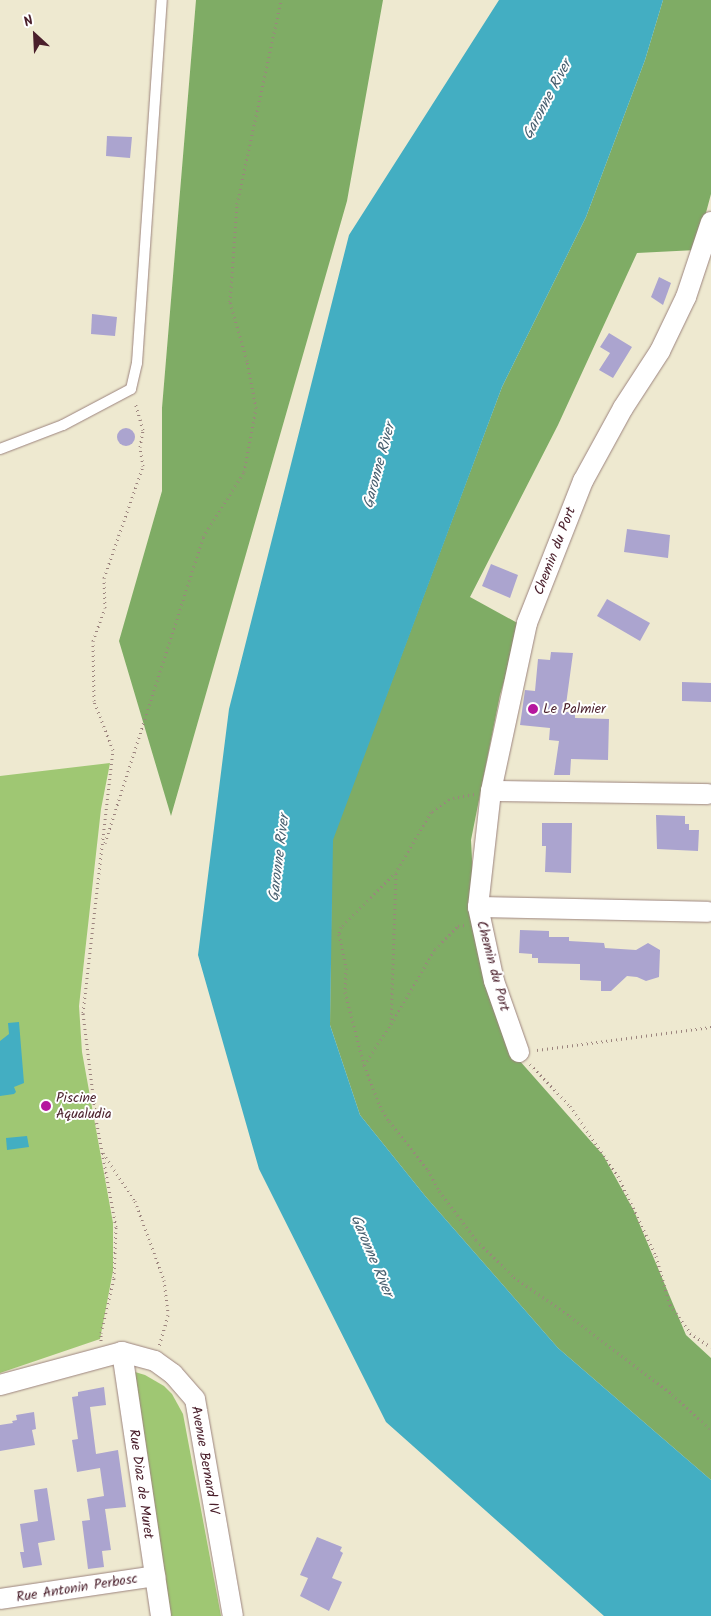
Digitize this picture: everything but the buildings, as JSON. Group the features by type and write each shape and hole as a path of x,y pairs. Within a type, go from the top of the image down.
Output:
{"street":[{"name":"Chemin du Port","path":"519,1052 494,981 480,915 491,791 527,623 583,481 623,408 660,351 686,297 711,222"},
{"path":"491,791 708,794"},
{"name":"Chemin du Port","path":"480,915 708,912"},
{"name":"Avenue Bernard IV","path":"0,1385 113,1354 156,1361 173,1374 195,1399 233,1616"},
{"name":"Rue Diaz de Muret","path":"113,1354 161,1616"},
{"name":"Rue Antonin Perbosc","path":"0,1599 155,1576"}],"lane":[{"path":"0,449 63,425 132,389 137,363 162,0"}],"path":[{"path":"103,851 203,537 244,472 256,408 247,361 230,302 237,204 281,0"},
{"path":"113,1354 101,1333 114,1278 116,1227 102,1151 83,1013 103,851 113,750 94,701 93,641 104,608 104,578 143,466 140,447 143,430 132,389"},
{"path":"491,791 450,799 431,812 396,872 340,927 339,934 346,968 345,992 364,1065 380,1106 389,1121 428,1170 439,1192 476,1240 514,1277 570,1316 672,1394 711,1430"},
{"path":"391,1024 396,872"},
{"path":"364,1065 435,950 458,926 480,915"},
{"path":"519,1052 711,1027"},
{"path":"519,1052 570,1106 618,1176 656,1256 670,1305 690,1333 711,1347"},
{"path":"102,1151 135,1201 164,1280 168,1315 156,1361"}],"green space":[{"path":"196,0 383,0 347,201 171,816 119,641 162,491 162,408"},
{"path":"663,0 711,0 711,194 696,250 637,253 558,425 470,597 521,625 500,695 471,840 476,935 511,1051 603,1155 634,1211 686,1335 711,1358 711,1480 558,1348 426,1197 360,1115 330,1025 332,840 502,387 586,217 645,60"},
{"name":"Piscine Aqualudia","path":"110,763 101,809 79,1006 82,1052 113,1223 113,1271 100,1339 0,1373 0,776"},
{"path":"135,1372 145,1375 164,1386 172,1394 183,1414 221,1616 171,1616"}],"water":[{"name":"Garonne River","path":"499,0 663,0 645,60 586,217 502,387 333,840 330,1025 360,1115 426,1197 558,1348 711,1480 711,1616 604,1616 386,1422 259,1169 198,955 229,709 349,235"},
{"path":"19,1022 24,1083 14,1087 16,1092 14,1094 0,1096 0,1041 9,1034 8,1023"},
{"path":"27,1136 29,1147 7,1150 6,1138"}],"place":[{"name":"Le Palmier","path":"533,709"},
{"name":"Piscine Aqualudia","path":"46,1106"}]}
